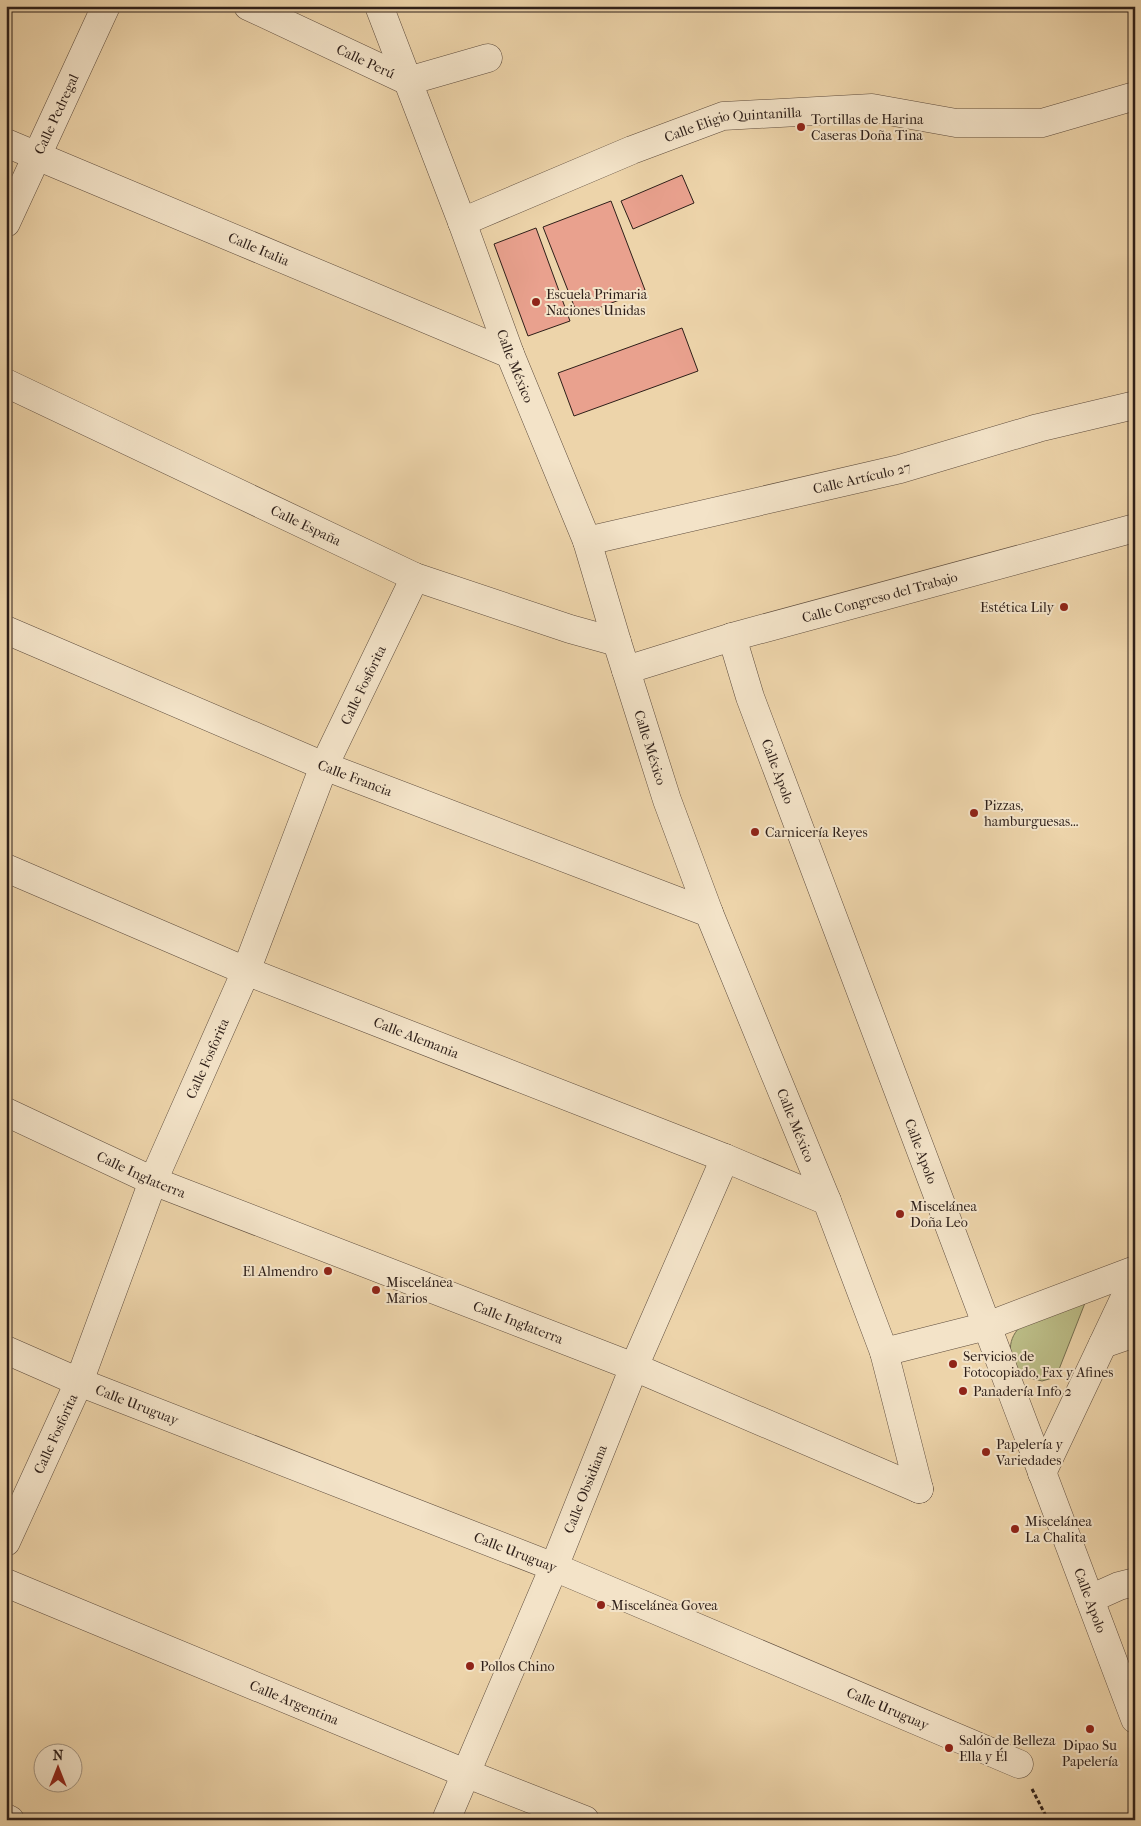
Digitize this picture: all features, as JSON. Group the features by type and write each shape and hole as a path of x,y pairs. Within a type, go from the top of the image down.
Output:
{"street":[{"name":"Calle Pedregal","path":"6,223 106,6"},
{"name":"Calle Perú","path":"248,6 408,80 488,58"},
{"name":"Calle México","path":"378,6 462,222 510,354 587,541 667,800 708,913 827,1201 884,1352 919,1489"},
{"name":"Calle Eligio Quintanilla","path":"462,222 632,150 723,116 872,108 956,123 1042,123 1135,96"},
{"name":"Calle Italia","path":"6,143 510,354"},
{"name":"Calle España","path":"6,383 414,577 570,629 617,642"},
{"name":"Calle Artículo 27","path":"587,541 900,469 1038,428 1135,405"},
{"name":"Calle Congreso del Trabajo","path":"626,670 732,637 1135,528"},
{"name":"Calle Fosforita","path":"6,1542 79,1382 153,1181 246,972 324,766 414,577"},
{"name":"Calle Francia","path":"6,630 324,766 708,913"},
{"name":"Calle Apolo","path":"732,637 750,696 1135,1719"},
{"name":"Calle Alemania","path":"6,868 246,972 725,1158 827,1201"},
{"name":"Calle Inglaterra","path":"6,1112 153,1181 634,1367 919,1489"},
{"name":"Calle Obsidiana","path":"446,1820 554,1566 634,1367 725,1158"},
{"path":"884,1352 987,1326 1135,1270"},
{"path":"1042,1473 1135,1276"},
{"path":"1103,1344 1135,1333"},
{"name":"Calle Uruguay","path":"6,1350 79,1382 554,1566 1019,1764"},
{"path":"1090,1599 1119,1586 1135,1582"},
{"name":"Calle Argentina","path":"6,1583 465,1773 585,1820"}],"path":[{"path":"1019,1764 1048,1820"}],"green space":[{"path":"1085,1303 1056,1377 1042,1381 1026,1377 1014,1377 1010,1350 1012,1338 1020,1327"}],"building":[{"path":"682,175 694,203 633,229 621,201"},
{"path":"611,201 645,290 578,316 543,227"},
{"path":"536,228 570,321 528,336 494,244"},
{"path":"682,328 698,371 574,416 558,373"}],"place":[{"name":"Tortillas de Harina Caseras Doña Tina","path":"801,127"},
{"name":"Escuela Primaria Naciones Unidas","path":"536,302"},
{"name":"Estética Lily","path":"1064,607"},
{"name":"Pizzas, hamburguesas...","path":"974,813"},
{"name":"Carnicería Reyes","path":"755,832"},
{"name":"Miscelánea Doña Leo","path":"900,1214"},
{"name":"El Almendro","path":"328,1271"},
{"name":"Miscelánea Marios","path":"376,1290"},
{"name":"Servicios de Fotocopiado, Fax y Afines","path":"953,1364"},
{"name":"Panadería Info 2","path":"963,1391"},
{"name":"Papelería y Variedades","path":"986,1452"},
{"name":"Miscelánea La Chalita","path":"1015,1529"},
{"name":"Miscelánea Govea","path":"601,1605"},
{"name":"Pollos Chino","path":"470,1666"},
{"name":"Dipao Su Papelería","path":"1090,1729"},
{"name":"Salón de Belleza Ella y Él","path":"949,1748"}]}
